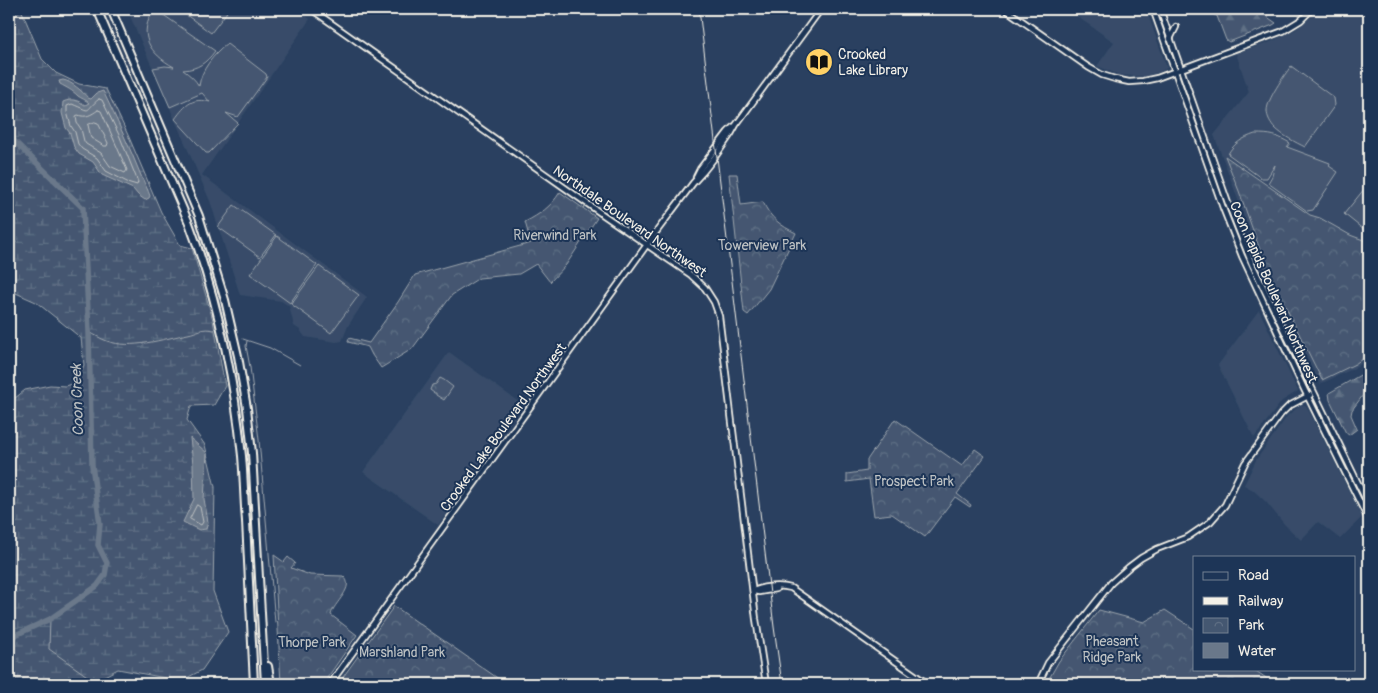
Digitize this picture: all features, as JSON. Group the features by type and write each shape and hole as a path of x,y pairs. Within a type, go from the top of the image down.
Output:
{"highway":[{"path":"97,9 189,223 215,303 225,348 242,458 254,683"},
{"path":"111,9 200,216 225,300 238,356 247,408 252,454 265,684"},
{"path":"262,621 271,684"}],"street":[{"name":"Northdale Boulevard Northwest","path":"310,9 691,275 705,288 714,302 719,316 766,684"},
{"name":"Crooked Lake Boulevard Northwest","path":"330,684 693,183 705,163 728,132 736,125 821,9"},
{"path":"1005,9 1088,67 1122,81 1139,82 1157,78 1290,28 1312,9"},
{"name":"Coon Rapids Boulevard Northwest","path":"1153,9 1223,208 1242,256 1369,522"},
{"name":"Coon Rapids Boulevard Northwest","path":"1160,9 1228,203 1252,264 1369,506"},
{"path":"1170,39 1176,27"},
{"path":"1038,684 1048,663 1117,577 1145,555 1188,537 1208,524 1225,505 1248,459 1281,414 1289,406 1314,393"},
{"path":"753,591 780,589 796,592 928,684"}],"shaded area":[{"path":"127,9 297,9 310,19 202,175 367,297 348,326 342,341 336,342 305,337 294,326 289,306 281,301 240,295 210,201"},
{"path":"1066,9 1146,9 1167,68 1146,76 1134,76 1119,75 1097,66 1114,42"},
{"path":"1317,9 1369,9 1369,358 1357,367 1320,384 1263,270 1214,135 1249,92 1236,53 1268,43 1295,30 1310,18"},
{"path":"1259,310 1298,391 1282,401 1254,438 1218,365"},
{"path":"449,352 523,405 438,525 363,472"},
{"path":"1301,405 1307,407 1362,517 1340,539 1318,522 1301,540 1285,525 1266,502 1253,490 1244,485 1256,460 1288,415"}],"green space":[{"path":"9,9 21,9 42,59 56,73 79,84 106,89 161,212 180,245 192,248 213,320 225,386 214,405 191,406 187,420 205,445 215,487 213,591 228,632 202,670 181,681 118,669 89,684 9,684 9,403 25,390 50,385 65,386 77,382 84,365 81,338 36,302 9,290"},
{"path":"155,9 215,51 201,65 183,70 199,86 202,74 208,63 227,44 266,74 267,77 238,117 226,113 238,123 209,153 206,153 175,119 186,106 194,101 210,102 202,93 170,107 153,68 174,67 158,56 148,42 146,35 147,27 149,18"},
{"path":"178,9 222,9 227,12 211,33"},
{"path":"1206,9 1256,9 1276,23 1229,42 1226,40 1217,16 1207,12"},
{"path":"1291,66 1334,98 1335,105 1305,147 1278,131 1268,118 1267,113 1273,94"},
{"path":"1255,134 1281,138 1290,143 1287,147 1330,163 1329,166 1338,172 1313,210 1307,211 1268,183 1275,165 1267,178 1261,178 1228,154 1239,141"},
{"path":"1225,156 1310,215 1366,241 1369,237 1369,354 1355,364 1322,380 1266,267"},
{"name":"Towerview Park","path":"729,174 737,174 741,205 763,202 776,221 796,233 769,289 748,315 744,312"},
{"path":"1369,183 1369,234 1344,214"},
{"name":"Riverwind Park","path":"560,192 597,218 566,265 550,282 536,264 519,274 479,278 452,295 412,349 381,368 368,347 348,342 349,338 369,343 415,275 531,243 525,222 545,210"},
{"path":"234,205 276,235 260,257 218,227"},
{"path":"277,236 317,265 290,303 250,274"},
{"path":"319,266 359,295 331,333 291,304"},
{"path":"1369,370 1369,387 1352,410 1351,415 1357,429 1349,435 1346,433 1330,400 1329,393"},
{"path":"440,378 453,387 444,400 430,390 432,385 436,384"},
{"name":"Prospect Park","path":"895,419 962,466 975,449 985,456 957,494 971,505 970,507 955,497 925,537 892,514 874,516 869,479 847,482 847,474 867,471 867,460"},
{"name":"Thorpe Park","path":"274,555 284,562 288,557 295,563 291,568 310,575 343,576 347,580 346,590 331,615 357,635 323,684 281,684"},
{"name":"Marshland Park","path":"394,606 506,684 338,684"},
{"name":"Pheasant Ridge Park","path":"1099,610 1144,622 1165,610 1193,628 1193,670 1254,670 1275,684 1046,684 1059,661"}],"water":[{"path":"63,80 91,99 97,93 103,91 147,189 149,198 145,200 133,189 102,175 93,162 79,154 66,128 62,113 63,102 72,100 85,105 89,103 60,84 59,81"},
{"path":"190,438 207,453 204,499 208,522 206,529 199,530 183,522 194,499"}],"waterway":[{"name":"Coon Creek","path":"9,136 83,208 89,332 92,465 100,524 98,545 107,563 105,575 97,586 50,619 9,638"},
{"path":"89,332 107,341 137,344 158,341 203,329 214,330"},
{"path":"243,339 270,348 300,365"},
{"path":"247,341 246,346 259,440 275,622"},
{"path":"50,619 49,649 90,678 86,684"}],"railway":[{"path":"699,9 782,684"}],"place":[{"name":"Crooked Lake Library","path":"819,62"}]}
